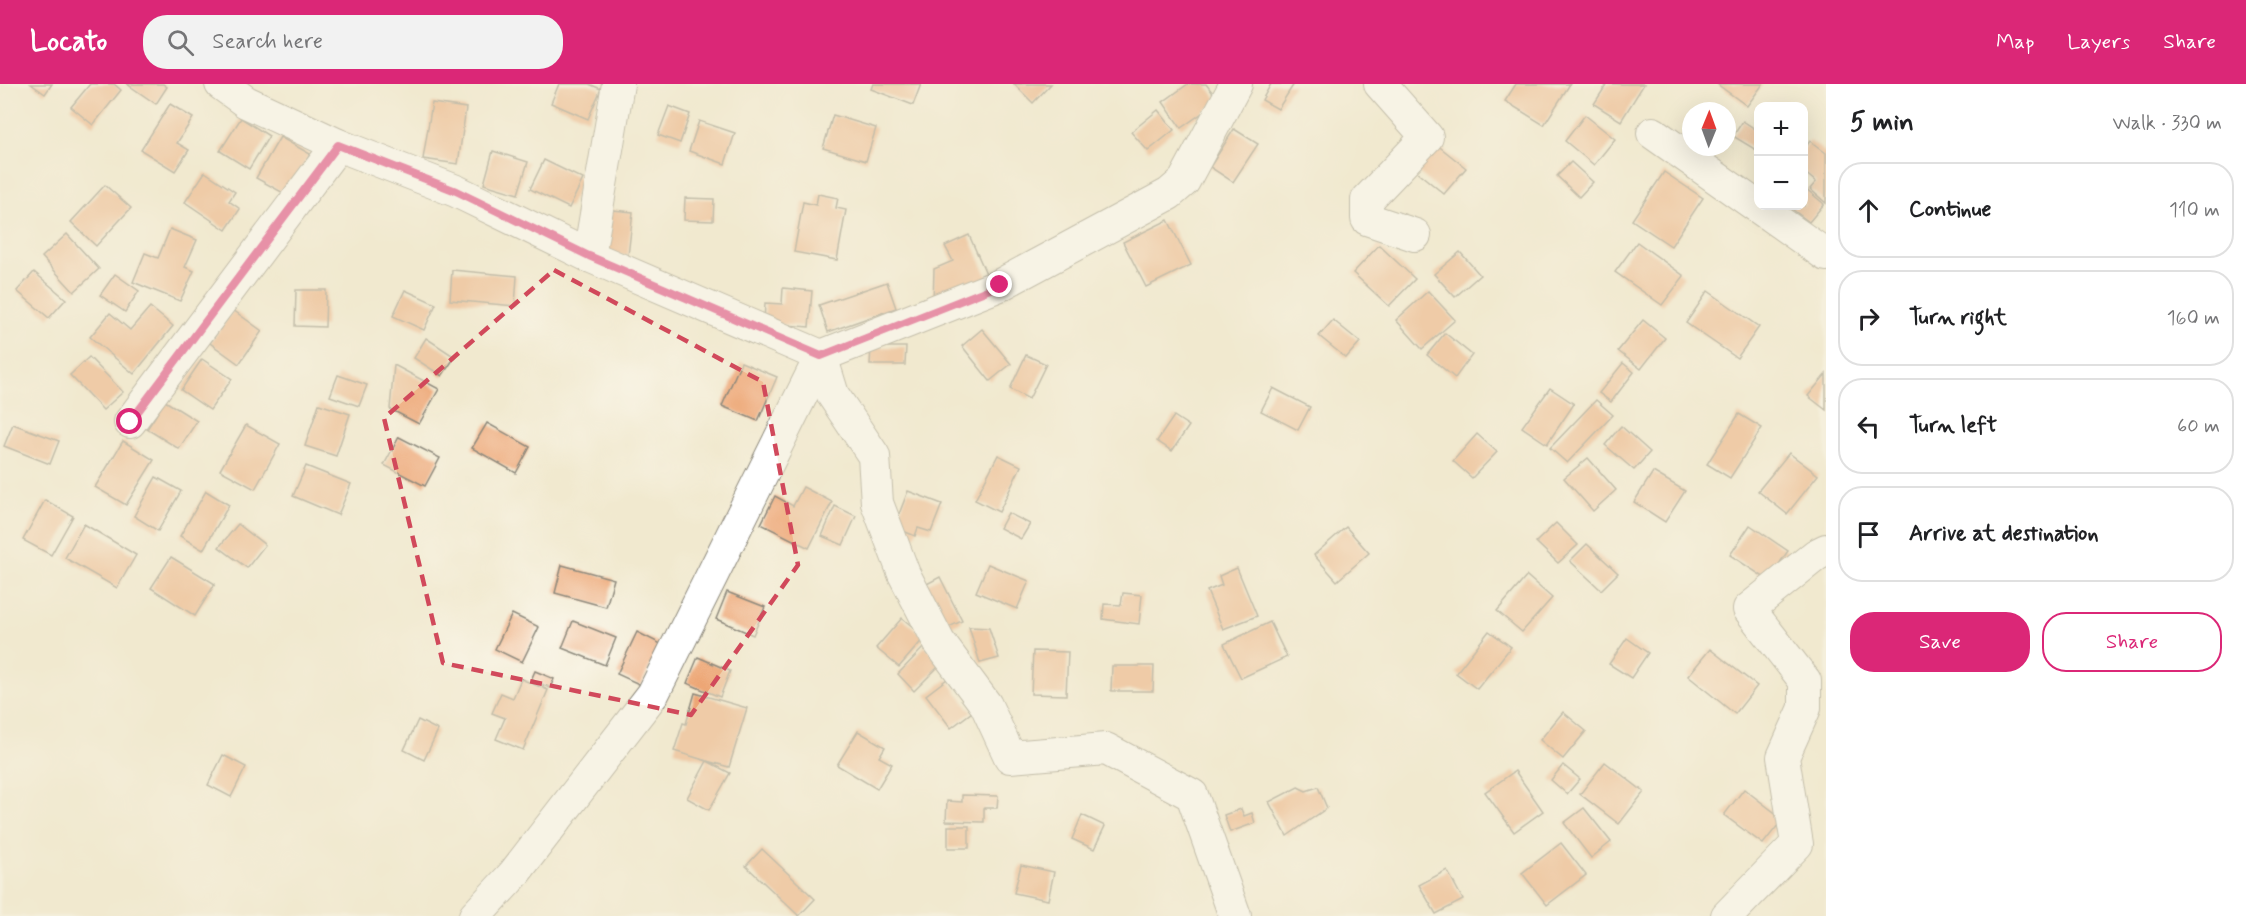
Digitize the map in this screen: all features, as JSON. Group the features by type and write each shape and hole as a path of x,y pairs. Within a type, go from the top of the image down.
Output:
{"street":[{"path":"221,84 246,102 338,145 456,191 589,256 821,356 833,395 874,456 877,503 904,574 939,642 986,705 1010,757 1106,749 1192,795 1235,916"},
{"path":"589,256 618,84"},
{"path":"475,916 513,875 652,694 821,356 1000,285 1169,194 1184,181 1236,84"},
{"path":"1380,84 1427,137 1367,200 1367,219 1415,235"},
{"path":"1653,133 1826,255"},
{"path":"130,422 338,145"},
{"path":"1727,916 1797,844 1783,757 1804,708 1805,681 1749,609 1816,555 1826,550"}],"highlighted area":[{"path":"554,270 763,382 798,565 691,715 443,663 384,418"}],"building":[{"path":"31,84 52,84 45,94"},
{"path":"90,84 114,84 121,90 93,125 71,107"},
{"path":"127,84 163,84 167,87 156,104"},
{"path":"559,84 589,84 601,89 588,119 551,103"},
{"path":"873,84 921,84 913,105 871,89"},
{"path":"1014,84 1051,84 1033,103"},
{"path":"1188,84 1206,84 1219,101 1181,128 1163,102"},
{"path":"1271,84 1294,84 1278,109 1262,100"},
{"path":"1516,84 1570,84 1544,125 1505,101"},
{"path":"1607,84 1644,84 1621,121 1594,104"},
{"path":"1717,84 1763,84 1747,106"},
{"path":"432,103 466,108 458,164 423,159"},
{"path":"170,104 193,118 177,143 189,150 175,171 141,150"},
{"path":"669,106 690,114 680,143 658,135"},
{"path":"1158,110 1174,130 1148,151 1131,132"},
{"path":"833,115 876,128 866,161 823,148"},
{"path":"1585,115 1615,139 1594,165 1565,141"},
{"path":"241,118 269,136 249,169 220,151"},
{"path":"699,121 735,133 725,164 689,151"},
{"path":"1743,121 1754,128 1754,149 1736,138 1736,132"},
{"path":"1234,129 1258,144 1233,182 1210,167"},
{"path":"280,137 310,154 287,195 256,178"},
{"path":"1810,141 1826,153 1826,203 1810,189 1816,182 1808,175 1808,144"},
{"path":"1436,144 1466,168 1444,194 1415,170"},
{"path":"493,151 528,162 518,194 484,184"},
{"path":"544,160 583,179 569,208 530,189"},
{"path":"1571,162 1593,182 1579,197 1557,176"},
{"path":"205,172 235,192 229,201 240,209 226,230 185,202"},
{"path":"1664,172 1703,198 1671,246 1632,220"},
{"path":"105,185 131,208 96,246 71,222"},
{"path":"1808,190 1824,204 1809,222 1793,210 1808,210"},
{"path":"818,194 838,198 836,208 846,210 837,260 794,252 803,202 816,205"},
{"path":"685,198 714,199 713,221 684,220"},
{"path":"602,209 633,212 628,256 598,253"},
{"path":"1168,220 1191,265 1146,287 1123,242"},
{"path":"170,229 197,240 185,267 194,271 180,301 133,282 145,253 158,258"},
{"path":"67,234 99,269 74,292 42,257"},
{"path":"969,235 988,278 933,303 934,269 953,261 945,246"},
{"path":"1637,242 1684,276 1662,305 1615,272"},
{"path":"1379,245 1415,279 1389,306 1353,273"},
{"path":"1460,252 1480,275 1455,297 1434,274"},
{"path":"452,270 517,276 515,306 450,300"},
{"path":"34,272 66,299 49,318 17,291"},
{"path":"115,274 139,291 125,312 100,295"},
{"path":"887,282 896,308 828,332 819,305"},
{"path":"783,288 812,291 809,327 764,323 765,303 782,304"},
{"path":"296,290 326,290 325,327 295,326"},
{"path":"405,290 436,304 424,330 393,316"},
{"path":"1428,291 1455,320 1422,349 1396,320"},
{"path":"1708,291 1759,327 1737,358 1686,323"},
{"path":"150,307 173,326 134,374 90,337 110,313 130,330"},
{"path":"233,310 262,331 239,364 210,343"},
{"path":"1333,320 1360,342 1346,358 1319,336"},
{"path":"1643,320 1665,338 1641,369 1618,351"},
{"path":"982,329 1011,364 990,381 962,346"},
{"path":"1445,333 1472,355 1455,378 1427,355"},
{"path":"426,338 455,357 442,376 414,358"},
{"path":"871,347 906,347 905,365 870,365"},
{"path":"1026,355 1046,364 1029,399 1010,389"},
{"path":"89,357 123,392 103,410 70,375"},
{"path":"202,359 232,379 210,410 181,390"},
{"path":"741,362 777,377 758,421 722,406"},
{"path":"1623,363 1634,372 1611,402 1599,393"},
{"path":"394,365 439,389 419,424 390,409"},
{"path":"1826,374 1826,410 1808,396"},
{"path":"338,375 367,385 359,406 330,396"},
{"path":"1273,388 1310,407 1298,430 1261,411"},
{"path":"1550,388 1574,404 1547,444 1522,427"},
{"path":"1596,400 1613,415 1567,463 1550,448"},
{"path":"165,401 197,421 179,449 147,429"},
{"path":"319,404 350,414 336,456 305,446"},
{"path":"1739,414 1762,428 1730,478 1707,464"},
{"path":"1174,416 1189,426 1172,451 1157,441"},
{"path":"487,423 530,447 516,473 472,448"},
{"path":"13,424 59,441 50,464 4,446"},
{"path":"246,425 280,444 255,489 220,470"},
{"path":"1621,426 1650,452 1634,470 1605,445"},
{"path":"1477,434 1497,452 1472,478 1453,461"},
{"path":"399,437 440,458 425,486 384,465"},
{"path":"123,441 154,460 126,505 95,487"},
{"path":"1789,453 1818,475 1787,514 1758,491"},
{"path":"998,455 1021,466 999,512 975,500"},
{"path":"1588,458 1616,490 1593,511 1564,478"},
{"path":"306,466 351,484 338,515 293,496"},
{"path":"1653,472 1685,491 1665,522 1634,502"},
{"path":"156,477 181,491 158,531 134,516"},
{"path":"803,487 832,502 809,548 761,524 775,496 793,506"},
{"path":"206,491 229,505 203,550 180,536"},
{"path":"908,491 942,504 931,532 918,528 915,536 894,527"},
{"path":"45,500 73,516 51,555 23,540"},
{"path":"835,506 856,516 843,545 822,536"},
{"path":"1008,513 1030,524 1021,539 1000,528"},
{"path":"1556,523 1578,545 1558,563 1536,542"},
{"path":"84,524 136,555 117,588 65,558"},
{"path":"238,524 265,545 247,568 219,547"},
{"path":"1750,525 1788,551 1768,580 1730,555"},
{"path":"1346,527 1369,553 1337,581 1314,555"},
{"path":"1587,544 1618,573 1601,590 1570,561"},
{"path":"171,557 215,584 195,616 151,588"},
{"path":"988,564 1029,581 1017,609 976,592"},
{"path":"562,565 614,579 606,607 555,593"},
{"path":"1237,568 1257,616 1223,629 1207,591 1222,585 1219,576"},
{"path":"1527,576 1552,598 1522,632 1497,611"},
{"path":"940,577 962,621 940,631 919,588"},
{"path":"727,592 765,607 753,635 716,619"},
{"path":"1123,593 1142,595 1139,624 1103,619 1104,604 1121,605"},
{"path":"512,614 539,627 522,662 495,649"},
{"path":"902,618 925,637 899,667 876,648"},
{"path":"573,621 616,638 605,665 562,648"},
{"path":"1270,622 1287,657 1241,678 1224,644"},
{"path":"969,627 989,628 999,658 980,663"},
{"path":"1489,631 1511,647 1477,689 1456,673"},
{"path":"637,632 661,644 641,685 617,674"},
{"path":"1627,638 1648,653 1631,678 1609,664"},
{"path":"925,646 942,663 914,691 898,674"},
{"path":"1710,649 1757,686 1735,714 1688,676"},
{"path":"1033,651 1068,652 1066,695 1031,694"},
{"path":"698,657 730,671 720,697 687,683"},
{"path":"1112,666 1154,666 1153,691 1111,691"},
{"path":"535,671 554,679 550,688 531,680"},
{"path":"521,679 548,690 523,750 496,739 505,718 492,713 501,693 513,698"},
{"path":"947,679 972,712 951,728 926,695"},
{"path":"695,693 747,708 729,767 674,751 683,723 686,724"},
{"path":"1563,712 1586,731 1563,759 1540,740"},
{"path":"418,720 438,730 424,760 404,750"},
{"path":"858,731 885,747 879,757 892,764 877,789 837,765"},
{"path":"223,755 246,767 231,797 208,785"},
{"path":"707,761 730,773 709,810 687,798"},
{"path":"1605,762 1644,792 1619,824 1580,794"},
{"path":"1563,765 1580,779 1567,794 1551,780"},
{"path":"1515,771 1543,811 1514,832 1485,792"},
{"path":"1298,787 1306,791 1318,787 1327,808 1287,836 1269,802"},
{"path":"1744,789 1783,819 1763,844 1724,815"},
{"path":"962,795 998,796 997,808 984,808 984,822 946,821 947,801 962,802"},
{"path":"1584,808 1611,842 1591,858 1564,823"},
{"path":"1241,809 1244,816 1252,813 1255,823 1230,832 1224,815"},
{"path":"1082,815 1105,826 1094,849 1072,839"},
{"path":"948,826 969,826 969,848 948,848"},
{"path":"1561,843 1586,875 1547,905 1522,873"},
{"path":"762,849 815,899 799,916 746,866"},
{"path":"1021,865 1054,872 1048,900 1014,893"},
{"path":"1447,870 1463,900 1436,914 1419,885"}],"route":[{"path":"130,422 338,145 456,191 589,256 821,356 1000,285"}]}
